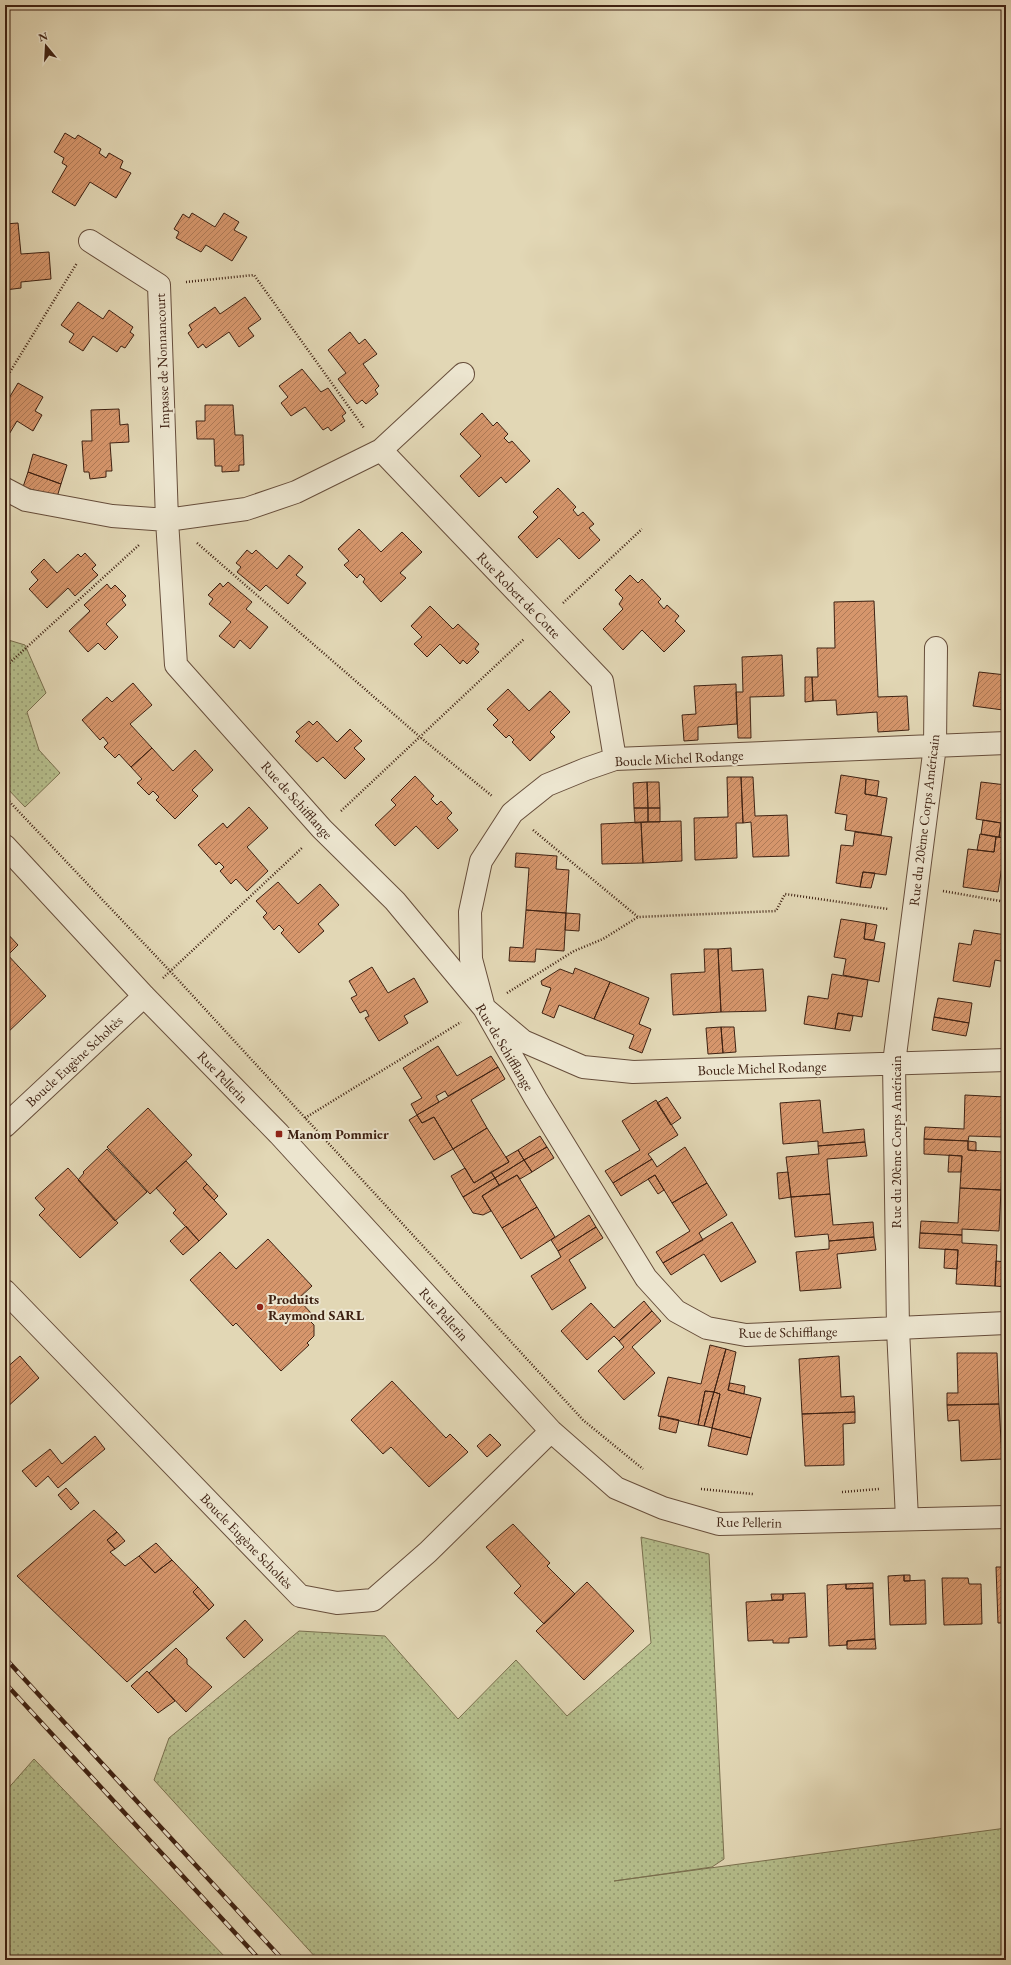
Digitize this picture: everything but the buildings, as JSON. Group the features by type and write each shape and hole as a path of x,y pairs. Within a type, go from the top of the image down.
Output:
{"street":[{"name":"Impasse de Nonnancourt","path":"90,241 159,285 167,520"},
{"path":"5,489 26,500 112,516 167,520 253,506 296,492 381,450 463,374"},
{"name":"Rue Robert de Cotte","path":"381,450 602,681 615,760"},
{"name":"Rue de Schifflange","path":"167,520 176,665 322,829 395,901 484,1008 536,1099 646,1278 676,1311 707,1328 746,1335 1006,1323"},
{"name":"Rue du 20ème Corps Américain","path":"907,1519 898,1329 894,1063 935,746 936,648"},
{"name":"Boucle Michel Rodange","path":"1006,743 615,760 586,769 547,785 512,813 482,861 470,912 471,959 484,1008 523,1041 584,1067 633,1072 1006,1060"},
{"name":"Rue Pellerin","path":"5,846 144,996 279,1134 551,1432 616,1488 663,1508 720,1524 1006,1517"},
{"name":"Boucle Eugène Scholtès","path":"5,1126 144,996"},
{"name":"Boucle Eugène Scholtès","path":"5,1291 300,1596 337,1603 373,1600 428,1552 551,1432"}],"path":[{"path":"5,380 90,241"},
{"path":"159,285 254,275 381,450"},
{"path":"5,667 167,520 216,558 420,737 638,917"},
{"path":"144,996 642,529"},
{"path":"5,797 170,971 583,1420 646,1471"},
{"path":"917,887 1006,902"},
{"path":"279,1134 574,951 603,939 638,917 776,911 785,894 914,913"},
{"path":"834,1493 905,1487"},
{"path":"693,1488 755,1494"}],"green space":[{"path":"5,639 25,645 46,693 27,712 39,750 60,773 25,807 5,786"},
{"path":"641,1537 709,1554 724,1859 712,1867 614,1881 1006,1828 1006,1960 318,1960 154,1780 169,1738 299,1631 385,1636 458,1719 516,1660 567,1716 651,1643"},
{"path":"34,1759 228,1960 5,1960 5,1792"}],"railway":[{"path":"5,1658 283,1960"},
{"path":"5,1683 260,1960"}],"place":[{"name":"Manom Pommier","path":"279,1134"},
{"name":"Produits Raymond SARL","path":"260,1307"}]}
